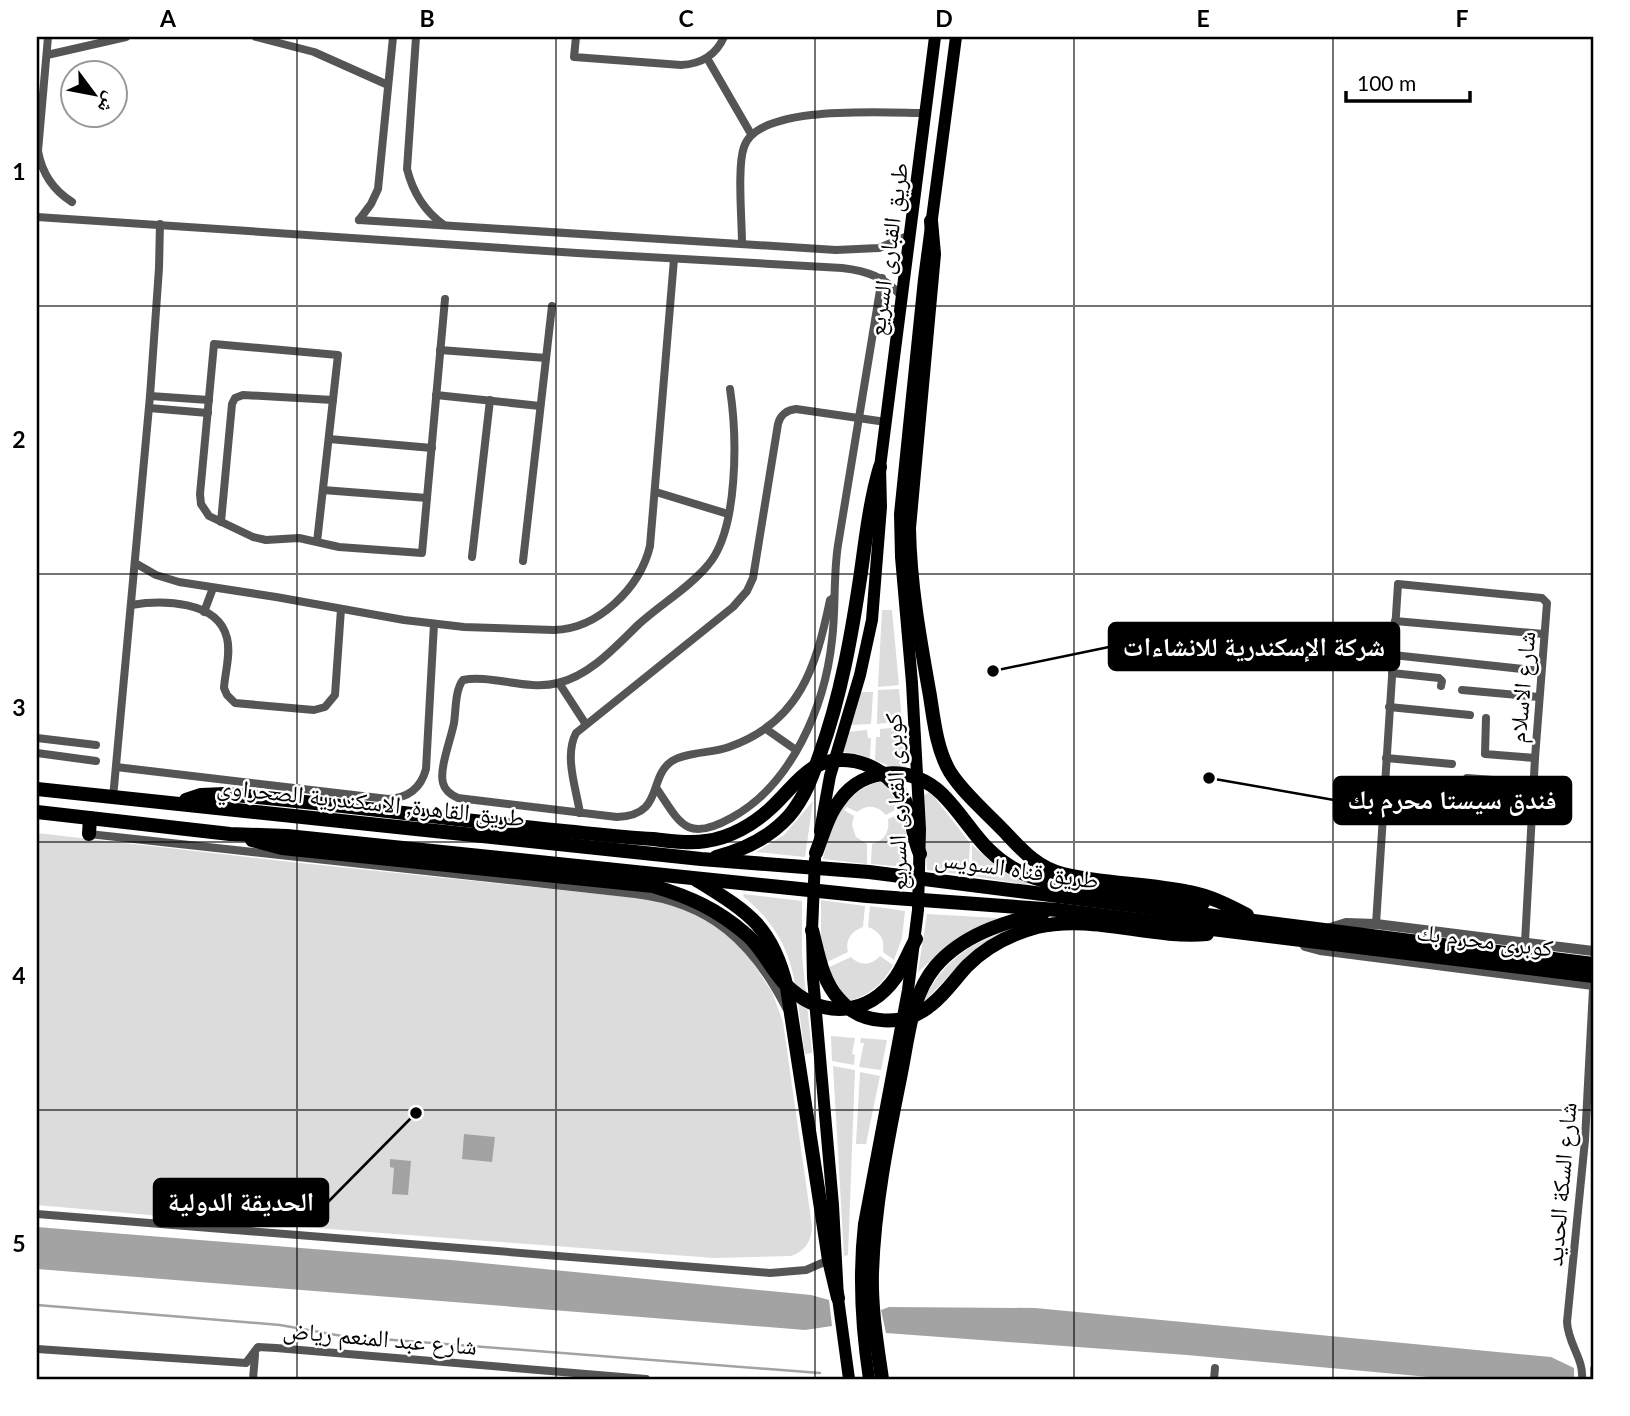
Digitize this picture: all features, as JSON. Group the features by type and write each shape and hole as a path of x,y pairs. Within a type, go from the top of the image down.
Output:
{"highway":[{"name":"طريق القبارى السريع","path":"880,467 935,37"},
{"name":"طريق القبارى السريع","path":"932,221 956,37"},
{"name":"كوبرى القبارى السريع","path":"869,1379 860,1288 864,1224 916,939 920,853 912,683 900,525 904,462 932,221"},
{"path":"932,221 934,254 909,542 915,608 935,727 944,761 958,783 1025,853 1044,867 1065,875 1186,891 1228,906 1255,920"},
{"name":"كوبرى القبارى السريع","path":"846,1377 811,930 816,853 830,776 867,644 876,576 882,494 880,467"},
{"path":"701,859 730,854 767,835 793,810 811,780 829,730 841,680 880,467"},
{"path":"181,803 193,796 225,794 603,835 707,841 731,834 763,815 804,773 820,764 848,760 875,768 894,783 908,808 913,835 920,853"},
{"path":"816,853 832,813 845,793 874,775 897,773 921,779 942,793 976,838 1008,865 1047,882 1228,906"},
{"name":"طريق القاهرة, الاسكندرية الصحراوي","path":"37,789 701,859"},
{"name":"طريق القاهرة, الاسكندرية الصحراوي","path":"37,812 241,835 287,836 691,877"},
{"path":"89,834 90,818"},
{"path":"241,835 282,848 653,886 700,902 750,937 784,982 799,997 823,1007 848,1009 874,999 897,976 916,939"},
{"name":"طريق قناه السويس","path":"701,859 869,872 1373,935"},
{"path":"691,877 745,911 770,940 780,960 829,1260 838,1298"},
{"name":"طريق قناه السويس","path":"691,877 867,896 1058,910 1292,940 1373,935"},
{"path":"882,1379 874,1325 872,1271 885,1150 917,1000 935,968 963,944 1005,923 1058,910"},
{"path":"811,930 823,972 839,999 857,1013 890,1021 902,1020 923,1011 969,964 1008,937 1046,926 1085,924 1180,935 1226,931"},
{"name":"كوبرى محرم بك","path":"1373,935 1593,964"},
{"name":"كوبرى محرم بك","path":"1373,935 1593,976"}],"street":[{"path":"48,37 37,152 48,180 72,202"},
{"path":"47,55 126,37"},
{"path":"256,37 314,51 388,85"},
{"path":"393,37 378,188 371,204 359,220 809,249 871,249 888,246 910,235"},
{"path":"416,37 407,169 420,202 428,212 447,226"},
{"path":"576,37 574,57 681,65 707,58 718,48 724,37"},
{"path":"707,58 751,134"},
{"path":"742,244 742,154 751,134 765,125 822,114 927,113"},
{"path":"37,217 842,268 882,278 901,296"},
{"path":"113,798 150,396 160,224"},
{"path":"135,563 168,579 434,624 562,630 592,620 628,589 644,565 650,546 674,258"},
{"path":"657,789 686,828 694,830 716,825 736,816 782,773 818,702 828,669 838,546 882,278"},
{"path":"317,542 338,355 214,344 200,499 206,513 260,539 292,538 340,547 422,553 445,299"},
{"path":"523,561 551,306"},
{"path":"440,350 546,358"},
{"path":"730,389 736,449 728,514 719,549 704,570 601,659 576,676 559,683 530,685 469,679 461,682 443,782 446,791 458,798 617,817 629,816 645,807 657,789 662,771 676,758 729,747 766,729 786,711 808,678 818,654 830,600 834,598"},
{"path":"436,394 540,406"},
{"path":"222,522 234,398 243,395 333,400"},
{"path":"150,396 209,400"},
{"path":"472,557 490,400"},
{"path":"149,408 208,413"},
{"path":"580,813 570,750 576,733 585,723 733,607 747,591 752,578 781,417 787,411 796,409 886,422"},
{"path":"329,439 432,448"},
{"path":"323,490 427,498"},
{"path":"656,492 728,514"},
{"name":"شارع الاسلام","path":"1395,621 1398,584 1542,598 1547,603 1533,783 1525,942"},
{"path":"204,612 213,588"},
{"path":"131,605 173,603 204,612 218,622 227,639 224,688 229,699 239,704 314,710 329,704 335,695 341,608"},
{"path":"1373,935 1395,621 1544,634"},
{"path":"116,767 388,799 403,797 416,789 426,769 434,624"},
{"path":"1393,656 1541,671"},
{"path":"1392,673 1439,678 1442,681 1441,686"},
{"path":"559,683 585,723"},
{"path":"1462,690 1539,697"},
{"path":"1389,708 1471,715"},
{"path":"1486,718 1485,754 1535,758"},
{"path":"766,729 796,750"},
{"path":"37,738 96,745"},
{"path":"37,753 96,761"},
{"path":"1387,758 1452,764"},
{"path":"1467,778 1533,783"},
{"path":"89,834 670,900 703,914 745,945 766,972 792,1021"},
{"name":"طريق قناه السويس","path":"1373,935 1525,942 1593,951"},
{"name":"طريق قناه السويس","path":"1292,940 1320,950 1593,987"},
{"name":"شارع السكة الحديد","path":"1582,1379 1582,1365 1570,1342 1567,1322 1585,1140 1593,987"},
{"path":"37,1214 770,1273 806,1270 829,1260"},
{"path":"253,1379 256,1348"},
{"name":"شارع عبد المنعم رياض","path":"37,1349 246,1363 256,1348 276,1348 646,1379"},
{"path":"1214,1379 1215,1368"}],"shaded area":[{"path":"882,610 892,610 899,685 878,687"},
{"path":"899,689 902,721 877,724 878,690"},
{"path":"858,692 873,692 871,724 849,725"},
{"path":"902,727 906,768 891,767 875,760 876,737 880,737 880,729"},
{"path":"867,730 868,738 871,738 870,758 841,752 847,732"},
{"path":"883,781 900,807 886,815 872,807 857,812 847,807 844,810 854,816 852,825 856,837 867,844 867,864 823,859 830,833 841,810 858,792"},
{"path":"929,792 970,843 968,875 927,870 923,796"},
{"path":"813,801 805,857 756,852 784,835"},
{"path":"902,813 908,867 871,864 872,844 885,835 888,819"},
{"path":"37,833 656,900 694,911 741,945 772,992 783,1022 812,1226 809,1241 804,1248 791,1256 714,1258 37,1205"},
{"path":"972,845 996,866 1030,885 972,876"},
{"path":"743,896 802,901 802,955 812,1053 805,1054 796,987 785,949 762,913"},
{"path":"821,900 865,906 863,927 850,936 848,952 825,963 821,937"},
{"path":"870,906 905,911 902,938 894,960 883,952 879,934 868,927"},
{"path":"927,914 998,918 946,947 918,972"},
{"path":"1031,924 954,971 922,1004 942,972 966,950 996,935"},
{"path":"880,956 893,965 885,978 869,992 848,1001 827,968 851,957 865,964"},
{"path":"831,1036 855,1038 852,1054 855,1055 854,1065 832,1061"},
{"path":"861,1038 887,1040 881,1070 859,1067 864,1043 860,1043"},
{"path":"833,1066 855,1070 848,1255 844,1256"},
{"path":"860,1072 880,1076 866,1144 856,1144"},
{"path":"464,1134 495,1137 492,1162 462,1159"},
{"path":"390,1159 411,1161 408,1195 392,1194 394,1168 390,1167"},
{"path":"37,1227 451,1260 811,1295 829,1300 832,1326 805,1330 37,1269"},
{"path":"889,1307 1035,1308 1551,1357 1574,1368 1574,1379 1451,1379 1187,1355 886,1333 881,1310"}],"waterway":[{"path":"37,1305 280,1325 342,1336 820,1373"}],"railway":[{"path":"1593,1368 1593,1379"}],"place":[{"name":"شركة الإسكندرية للانشاءات","path":"993,671"},
{"name":"فندق سيستا محرم بك","path":"1209,778"},
{"name":"الحديقة الدولية","path":"416,1113"}]}
